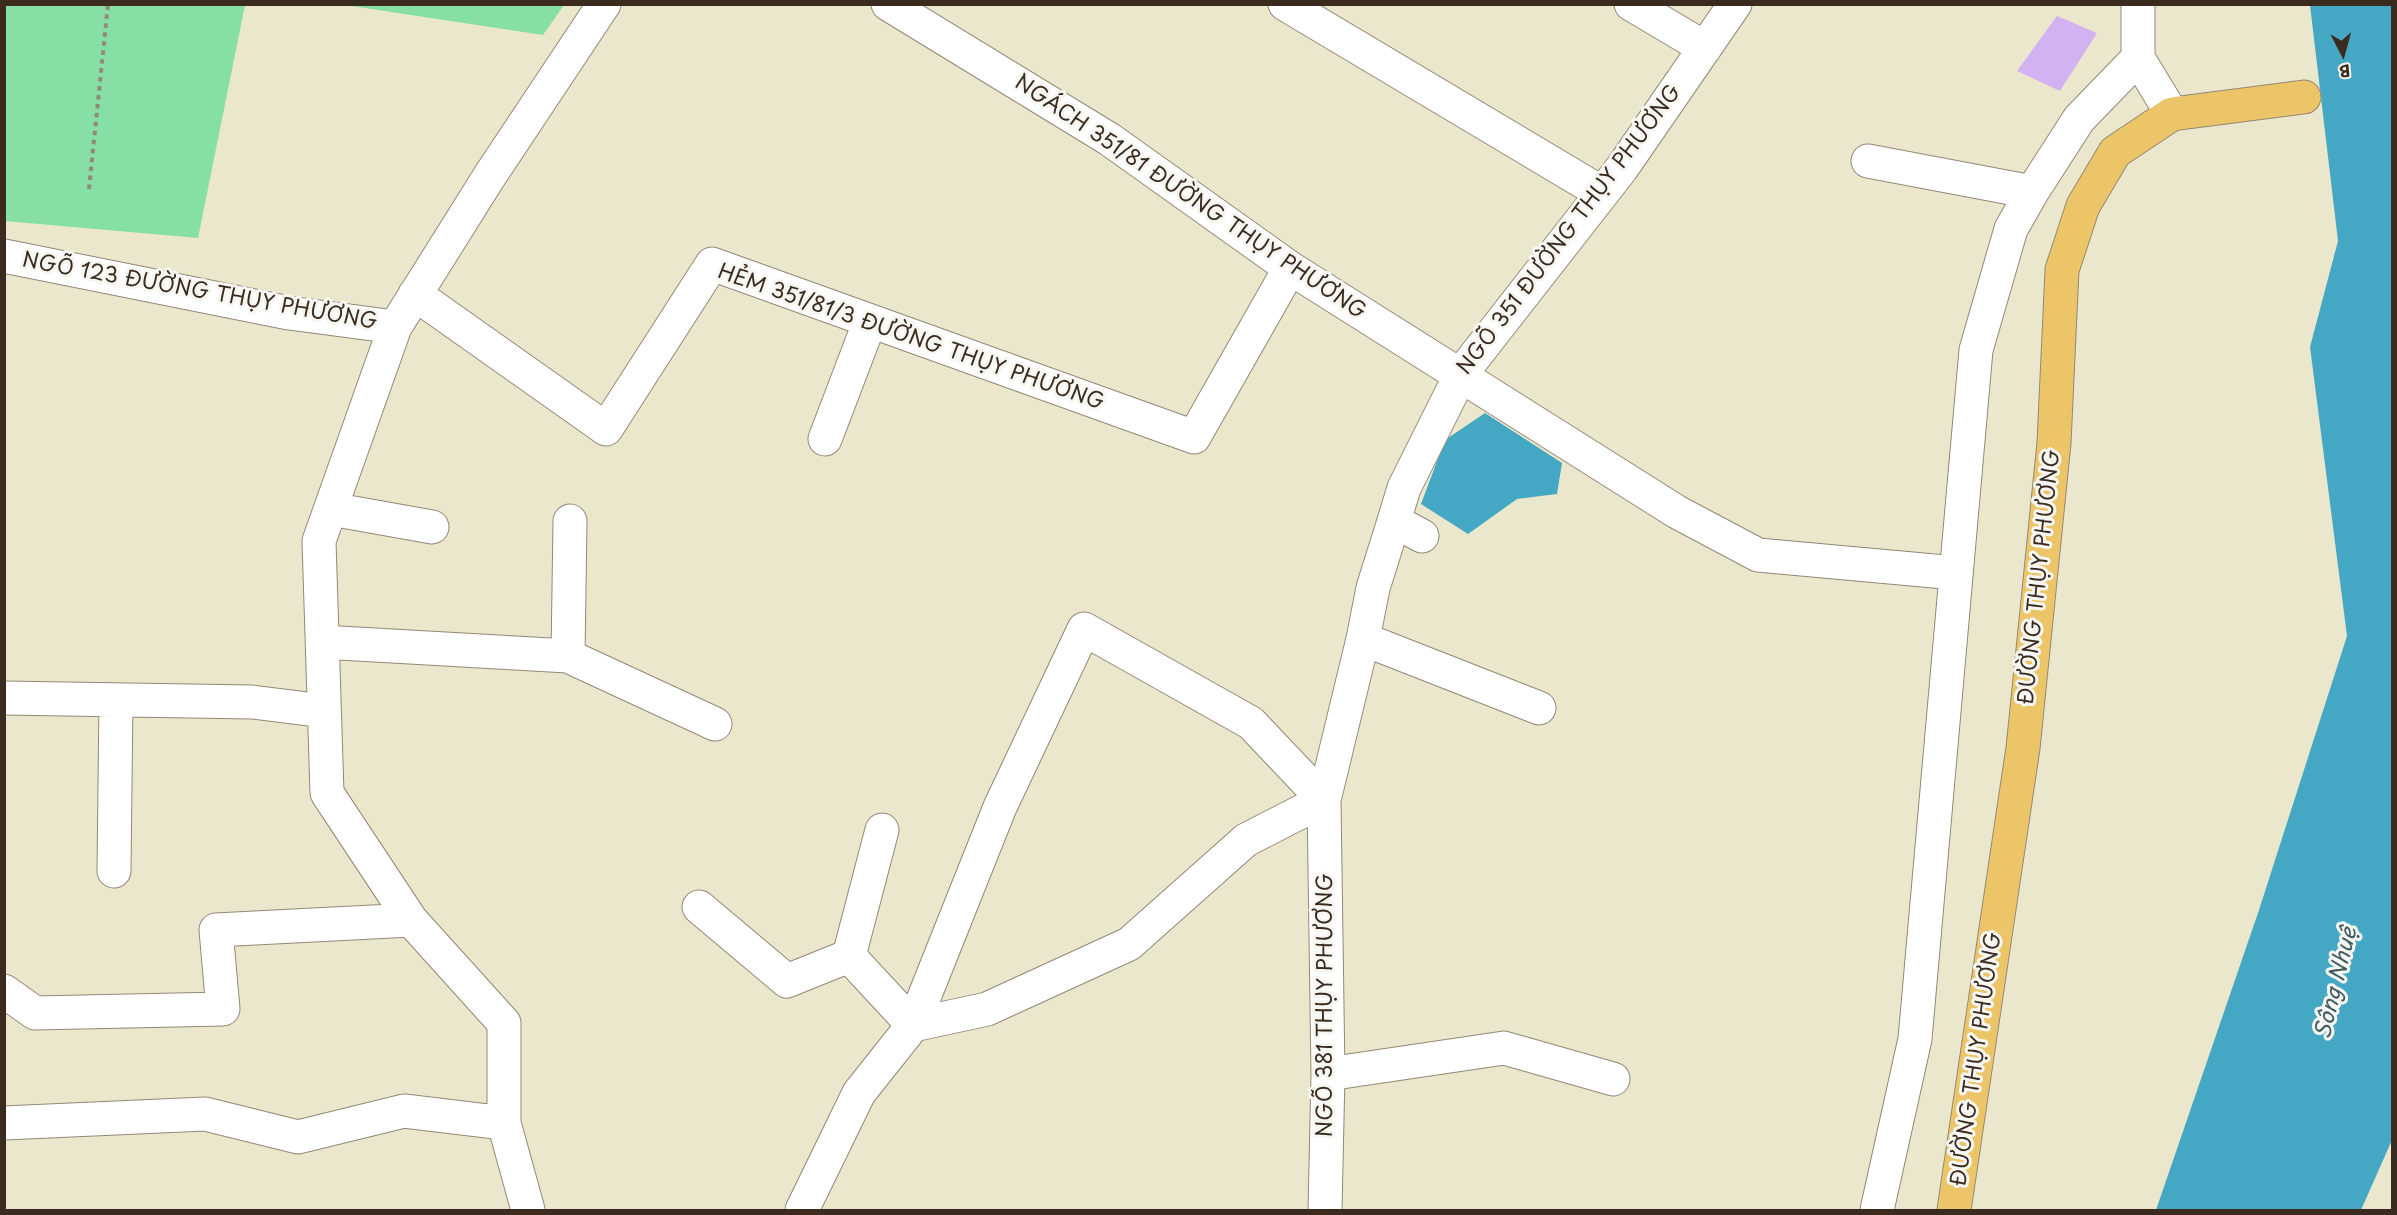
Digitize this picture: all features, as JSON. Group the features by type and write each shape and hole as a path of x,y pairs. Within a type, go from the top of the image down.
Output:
{"main road":[{"name":"ĐƯỜNG THỤY PHƯƠNG","path":"1954,1210 2023,748 2054,443 2062,270 2083,206 2115,152 2172,114 2304,97"}],"street":[{"path":"528,1210 504,1123 504,1023 411,920 327,793 319,541 395,327 495,168 604,4"},
{"name":"NGÁCH 351/81 ĐƯỜNG THỤY PHƯƠNG","path":"888,4 1109,139 1290,268 1677,512 1758,555 1956,573"},
{"path":"1285,4 1602,193"},
{"path":"1631,4 1705,48"},
{"name":"NGÕ 351 ĐƯỜNG THỤY PHƯƠNG","path":"1324,800 1373,588 1404,488 1461,374 1622,168 1735,4"},
{"path":"2138,4 2138,58 2172,114"},
{"path":"1877,1210 1915,1039 1976,350 2011,229 2079,119 2138,58"},
{"path":"1868,161 2032,192"},
{"name":"NGÕ 123 ĐƯỜNG THỤY PHƯƠNG","path":"4,255 289,313 395,327"},
{"name":"HẺM 351/81/3 ĐƯỜNG THỤY PHƯƠNG","path":"415,294 606,429 712,264 1194,437 1290,268"},
{"path":"825,439 870,321"},
{"path":"331,509 432,526"},
{"path":"568,656 570,521"},
{"path":"1394,521 1422,536"},
{"path":"802,1210 859,1094 913,1026 1000,807 1084,629 1251,723 1324,800 1246,840 1129,944 987,1009 913,1026"},
{"path":"1363,639 1539,708"},
{"path":"322,642 568,656 715,724"},
{"path":"4,698 252,702 324,711"},
{"path":"114,871 116,700"},
{"name":"NGÕ 381 THỤY PHƯƠNG","path":"1324,800 1328,1074 1325,1210"},
{"path":"849,956 882,830"},
{"path":"699,908 787,981 849,956"},
{"path":"4,991 35,1013 223,1009 216,930 411,920"},
{"path":"849,956 913,1026"},
{"path":"1328,1074 1504,1048 1613,1079"},
{"path":"4,1123 205,1114 297,1137 404,1111 504,1123"}],"path":[{"path":"89,189 108,4"}],"green space":[{"path":"4,5 245,5 198,238 5,221"},
{"path":"345,5 564,5 543,35"}],"water":[{"name":"Sông Nhuệ","path":"2310,5 2392,5 2392,1140 2361,1210 2156,1210 2259,910 2347,636 2310,347 2338,241"},
{"path":"1485,413 1562,463 1557,494 1517,499 1468,534 1421,504 1445,440"}],"building":[{"path":"2057,16 2097,33 2060,91 2017,71"}]}
